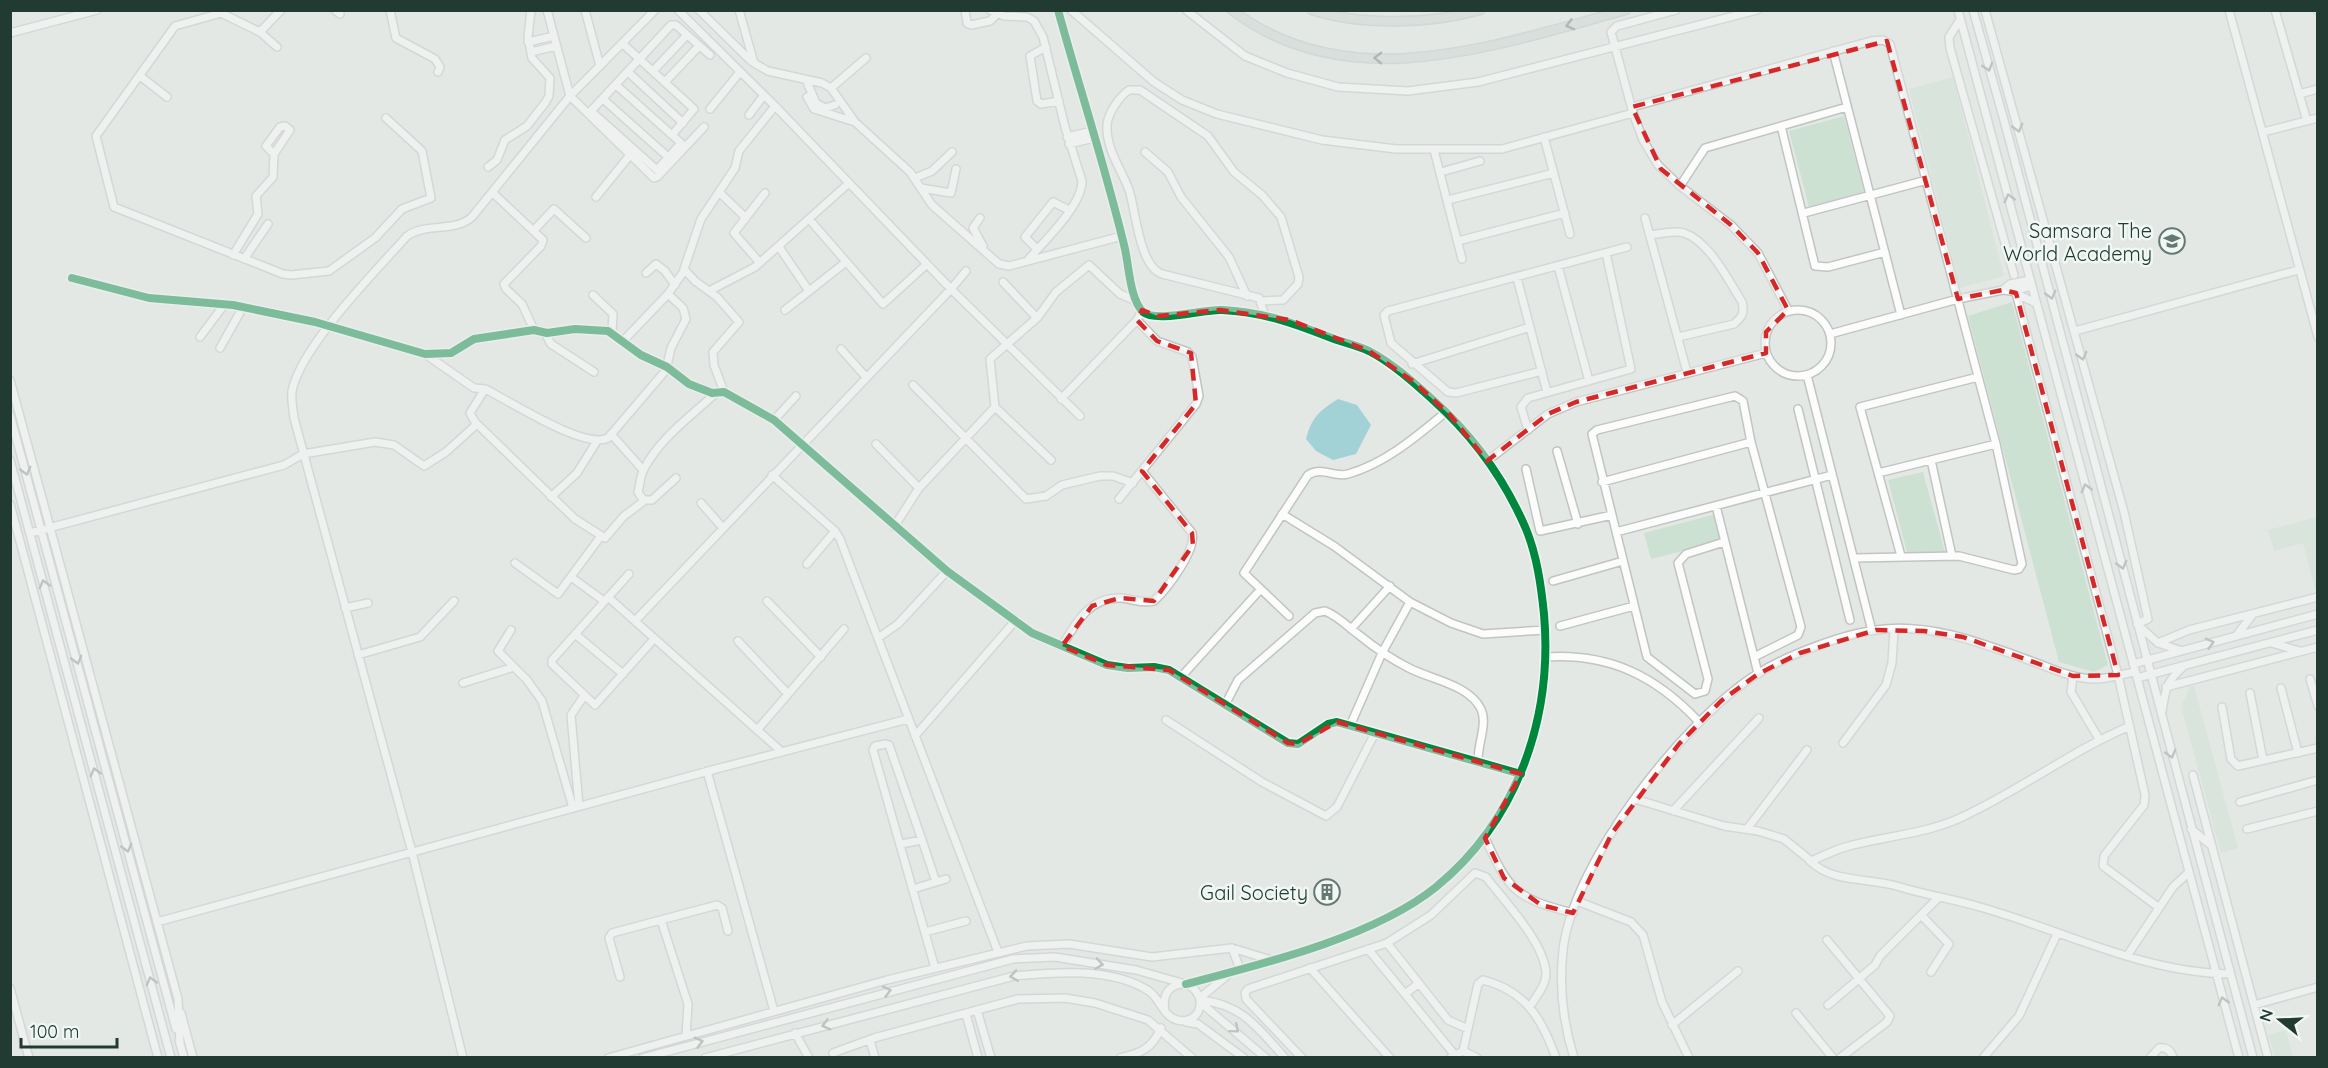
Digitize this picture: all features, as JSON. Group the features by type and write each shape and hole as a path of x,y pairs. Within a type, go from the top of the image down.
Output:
{"main road":[{"path":"1232,10 1254,27 1330,56 1380,59 1444,55 1496,45 1626,10"},
{"path":"1312,10 1358,18 1408,21 1463,15 1480,10"}],"street":[{"path":"10,33 97,10"},
{"path":"390,10 396,38 435,59 440,67 438,72"},
{"path":"488,167 497,160 505,140 527,126 549,96 550,78 532,58 528,42 531,10"},
{"path":"547,10 570,96 656,178 704,127"},
{"path":"585,10 600,66"},
{"path":"463,1058 412,852 303,454 294,418 292,391 298,374 328,326 407,236 420,228 465,223 493,193 570,96 655,10"},
{"path":"678,10 775,106 1006,346 1080,416"},
{"path":"699,10 754,63 768,71 831,88 855,122 892,154 915,178 936,209 1005,266 1122,236"},
{"path":"739,10 754,63"},
{"path":"964,10 967,23 971,25 990,21 994,12 1019,13 1034,21 1046,47 1068,141 1082,181 1078,197 1028,260"},
{"path":"1058,10 1122,236 1136,301 1142,310 1158,316 1220,310 1290,320 1369,351 1414,382 1446,411 1487,461 1504,485 1526,530 1540,576 1546,657 1541,712 1521,774 1513,792 1485,838 1454,872 1419,899 1354,931 1271,960 1173,986 1166,993 1163,1002 1165,1011"},
{"path":"1071,10 1154,82 1182,100 1218,114 1290,133 1322,140 1396,149 1502,149 1833,51 1878,40 1890,44 1996,444 2022,564 2019,569 2014,570 1952,556 1854,558"},
{"path":"1186,10 1245,56 1287,73 1338,87 1408,91 1478,82 1757,10"},
{"path":"1676,10 1617,26 1611,32 1643,140 1658,165 1680,186 1731,225 1758,253 1788,310"},
{"path":"1958,10 2239,1058"},
{"path":"1973,10 2253,1058"},
{"path":"1985,10 2124,512 2148,619 2137,624"},
{"path":"2229,10 2264,132 2298,270 2315,319 2318,337"},
{"path":"2275,10 2307,121"},
{"path":"260,32 278,12"},
{"path":"277,47 260,32 221,13 179,24 171,30 96,136 112,203 119,211 283,274 324,273 375,238 402,209 431,198 422,151 386,118"},
{"path":"1960,20 1949,37 1950,48 2014,275 2013,289 2118,675 2145,801 2102,862 2106,869 2158,907"},
{"path":"616,85 681,144 656,169 592,112 603,99 671,25 676,25 710,55"},
{"path":"1976,25 1991,31"},
{"path":"653,71 687,35"},
{"path":"528,42 554,36"},
{"path":"623,44 694,110 672,135"},
{"path":"531,52 556,46"},
{"path":"665,82 699,46"},
{"path":"1046,47 1030,56 1037,101 1041,104 1059,101"},
{"path":"1833,51 1901,315"},
{"path":"831,88 866,58"},
{"path":"628,72 683,123"},
{"path":"710,109 740,72"},
{"path":"140,76 167,97"},
{"path":"806,80 816,103 825,108 835,105"},
{"path":"2299,94 2318,88"},
{"path":"1129,90 1140,90 1208,136 1234,172 1262,195 1285,222 1299,278 1298,284 1283,300 1261,301 1162,274 1153,268 1144,250 1128,188 1114,163 1109,142 1108,118 1129,90"},
{"path":"748,115 764,95"},
{"path":"807,97 814,109 855,122"},
{"path":"603,99 668,157"},
{"path":"623,341 675,285 684,271 701,219 735,168 741,147 775,106"},
{"path":"1680,186 1703,149 1847,107"},
{"path":"2264,132 2318,118"},
{"path":"1781,126 1804,213 1813,262 1819,268 1885,252"},
{"path":"1068,141 1093,134"},
{"path":"1544,137 1570,234"},
{"path":"1434,150 1462,259"},
{"path":"915,178 932,171 952,152"},
{"path":"1145,152 1168,172 1181,197 1228,257 1247,296"},
{"path":"233,255 258,214 256,196 273,177 274,153"},
{"path":"596,197 630,155"},
{"path":"1441,172 1480,161"},
{"path":"921,188 951,193 956,169"},
{"path":"1448,200 1554,173"},
{"path":"1804,213 1926,180"},
{"path":"709,291 760,263 849,183"},
{"path":"719,192 746,218"},
{"path":"493,193 543,240 542,246 505,282 504,287 522,304 534,330"},
{"path":"760,263 734,233 765,194"},
{"path":"1037,249 1025,237 1053,202 1069,210"},
{"path":"534,230 554,209 586,238"},
{"path":"1458,242 1565,213"},
{"path":"980,218 974,225 973,232 989,255"},
{"path":"1645,218 1687,372"},
{"path":"809,219 883,304 927,264"},
{"path":"244,259 268,224"},
{"path":"1650,235 1675,232 1690,237 1718,262 1742,302 1742,318 1734,324 1678,337"},
{"path":"779,247 809,291"},
{"path":"1542,371 1456,393 1441,389 1391,344 1384,315 1388,311 1627,247"},
{"path":"1528,430 1521,407 1528,398 1631,369 1606,253"},
{"path":"2014,275 2024,257"},
{"path":"785,310 846,262"},
{"path":"646,273 656,264 665,271 675,285"},
{"path":"1051,460 995,407 989,362 1037,318 1056,291 1089,265 1120,294 1136,301"},
{"path":"1558,266 1589,381"},
{"path":"2075,331 2298,270"},
{"path":"684,271 709,291 739,322 713,352 720,393"},
{"path":"635,621 966,271"},
{"path":"72,278 149,298 243,307 328,326 425,354 451,353 474,339 534,330 545,333 575,329 612,332 641,355 667,368 692,385 720,393 774,420 947,571 1015,621 1062,646 1107,664 1128,668 1154,667 1169,670 1288,743 1298,744 1328,724 1337,723 1521,774"},
{"path":"1517,278 1547,392"},
{"path":"1003,282 1037,318"},
{"path":"1830,334 1958,299 2013,289 2031,283"},
{"path":"2013,289 2037,303"},
{"path":"425,354 474,388 485,389 555,426 597,441 605,440 667,368 671,348 686,319 684,308 668,294"},
{"path":"593,295 614,316 612,332"},
{"path":"1261,301 1264,316"},
{"path":"200,337 224,305"},
{"path":"220,348 243,307"},
{"path":"1061,399 1137,320 1142,310"},
{"path":"1788,310 1809,311 1826,324 1830,334 1829,355 1816,371 1807,375 1797,376 1777,370 1766,353 1766,332 1779,315 1788,310"},
{"path":"1119,499 1188,417 1199,396 1192,357 1188,352 1157,340 1137,320"},
{"path":"1412,364 1530,327"},
{"path":"545,333 551,344 594,372"},
{"path":"841,349 866,378"},
{"path":"1487,461 1548,414 1576,402 1766,353"},
{"path":"1807,375 1872,631"},
{"path":"1900,556 1860,407 1978,377"},
{"path":"10,380 193,1058"},
{"path":"912,385 1026,499 1046,496 1062,485 1100,476 1113,477 1132,483"},
{"path":"485,389 470,413 477,424 578,522 601,536 606,537 627,513 644,500 652,500 676,478"},
{"path":"644,500 639,492 643,470 677,427 720,393"},
{"path":"774,420 796,396"},
{"path":"1724,542 1686,554 1678,563 1708,679 1705,691 1695,694 1651,662 1634,606 1592,434 1597,430 1735,396 1743,401 1751,442 1801,627 1798,635 1754,657"},
{"path":"894,527 919,488 995,407"},
{"path":"1798,410 1817,479 1850,620"},
{"path":"1289,616 1244,573 1308,475 1320,470 1346,474 1386,457 1446,411"},
{"path":"10,415 184,1058"},
{"path":"30,533 284,465 303,454 375,442 394,445 424,466 446,452 477,424"},
{"path":"611,434 643,470"},
{"path":"551,497 577,473 597,441"},
{"path":"1602,482 1751,442"},
{"path":"876,444 919,488"},
{"path":"1878,473 1996,444"},
{"path":"1557,451 1578,524"},
{"path":"10,460 171,1058"},
{"path":"1931,460 1952,556"},
{"path":"1526,469 1540,531 1612,515"},
{"path":"1062,646 1078,618 1092,606 1120,598 1146,603 1154,601 1189,553 1194,539 1192,533 1142,471"},
{"path":"772,475 835,531 998,952"},
{"path":"1616,532 1832,475"},
{"path":"2104,495 2120,498"},
{"path":"701,503 723,528"},
{"path":"10,504 158,1058"},
{"path":"1716,506 1758,674"},
{"path":"2112,527 2124,512"},
{"path":"1282,514 1334,546 1410,602 1483,634 1545,630"},
{"path":"807,564 835,531"},
{"path":"515,563 556,595 601,536"},
{"path":"1553,581 1623,561"},
{"path":"878,638 898,624 947,571"},
{"path":"629,574 551,662 595,705 654,639"},
{"path":"571,577 635,621 782,752"},
{"path":"1351,629 1390,586"},
{"path":"1181,677 1260,590"},
{"path":"2158,643 2189,630 2318,597"},
{"path":"358,655 420,637 454,601"},
{"path":"767,601 821,657"},
{"path":"1350,726 1382,653 1410,602"},
{"path":"345,608 368,603"},
{"path":"1560,626 1634,606"},
{"path":"1225,705 1238,680 1315,614 1325,611 1382,653 1411,670 1451,684 1473,698 1482,712 1484,724 1477,748 1478,763"},
{"path":"2236,636 2253,614"},
{"path":"2135,672 2146,660 2318,614"},
{"path":"915,736 1015,621"},
{"path":"2137,624 2158,643 2182,651"},
{"path":"758,729 844,629"},
{"path":"511,630 498,651 542,701 576,807"},
{"path":"1843,743 1886,685 1891,669 1894,630"},
{"path":"1574,1058 1566,1031 1562,1000 1563,949 1577,901 1612,833 1635,799 1699,722 1721,701 1758,674 1800,653 1872,631 1924,631 1963,637 2073,676 2096,679 2135,672 2150,675 2318,630"},
{"path":"575,634 623,674"},
{"path":"738,641 788,694"},
{"path":"2271,643 2300,651"},
{"path":"2166,687 2318,647"},
{"path":"1546,657 1581,657 1634,671 1653,681 1680,702 1699,722"},
{"path":"2161,716 2166,687 2170,678 2185,665"},
{"path":"463,683 514,668"},
{"path":"2073,676 2071,692 2099,739"},
{"path":"2310,679 2318,706"},
{"path":"2281,688 2298,753"},
{"path":"2250,693 2263,760"},
{"path":"576,807 571,715 584,696"},
{"path":"2222,707 2234,764 2238,766 2318,748"},
{"path":"1673,811 1759,718"},
{"path":"157,922 708,771 909,719"},
{"path":"1166,720 1262,782 1326,816 1337,807 1375,733"},
{"path":"1810,861 1848,846 1886,840 1959,818 2042,774 2099,739 2130,726"},
{"path":"935,968 873,750 874,746 889,745 936,882"},
{"path":"1747,829 1808,750"},
{"path":"708,771 774,1011"},
{"path":"2193,775 2268,1058"},
{"path":"2240,802 2318,780"},
{"path":"1635,799 1724,826 1747,829 1784,840 1821,872 1836,878 1874,881 1979,906 2056,934 2127,956 2216,974 2230,974"},
{"path":"2247,829 2318,811"},
{"path":"2191,829 2212,846"},
{"path":"1485,838 1504,878 1514,889 1528,900 1573,913"},
{"path":"901,844 922,840"},
{"path":"1302,1058 1246,999 1245,993 1255,986 1387,943 1431,915 1473,874 1479,872 1486,877 1539,948 1546,973 1544,985 1531,1005"},
{"path":"2127,956 2158,907 2173,887 2189,872"},
{"path":"913,889 946,879"},
{"path":"1828,1005 1860,978 1938,898"},
{"path":"1577,901 1631,922 1643,935 1662,1002 1689,1058"},
{"path":"620,977 610,935 717,905 722,908 728,931"},
{"path":"1921,915 1949,944 1932,972"},
{"path":"661,920 688,1004 686,1036"},
{"path":"925,932 966,921"},
{"path":"1983,1058 2019,1016 2056,934"},
{"path":"1827,940 1890,1017 1840,1058"},
{"path":"1387,943 1448,1020 1468,1029"},
{"path":"608,1058 935,968 998,952 1042,944 1069,944 1152,957 1232,948 1271,960"},
{"path":"1067,959 1069,944"},
{"path":"1232,948 1240,969"},
{"path":"1368,950 1452,1056 1463,1051"},
{"path":"643,1058 1013,959 1067,959 1136,970 1184,983 1193,987 1201,1000 1266,1058"},
{"path":"1310,969 1390,1058"},
{"path":"1179,1021 1194,1017 1201,1000 1232,971"},
{"path":"1672,1025 1738,971"},
{"path":"705,1058 984,983 1014,976 1051,972 1110,977 1131,983 1156,997 1165,1011 1179,1021 1198,1024 1244,1058"},
{"path":"1463,1051 1478,984 1483,980 1531,1005 1546,1030 1556,1058"},
{"path":"1405,994 1419,983"},
{"path":"2254,1005 2318,987"},
{"path":"10,988 29,1058"},
{"path":"833,1053 870,1040 1018,999 1065,998 1134,1014 1161,1028 1192,1058"},
{"path":"178,999 180,1044"},
{"path":"1201,1000 1220,1002 1244,1014 1285,1058"},
{"path":"977,1010 991,1058"},
{"path":"1796,1013 1833,1058"},
{"path":"966,1014 978,1058"},
{"path":"1120,1058 1139,1055 1155,1042 1161,1028"},
{"path":"795,1033 809,1058"},
{"path":"870,1040 874,1058"},
{"path":"2150,1058 2159,1048 2164,1047 2168,1049 2173,1058"},
{"path":"1463,1051 1477,1058"},
{"path":"1849,1051 1855,1058"}],"highlighted area":[{"path":"1887,41 1958,299 2003,290 2016,293 2118,675 2073,676 1963,637 1924,631 1876,630 1800,653 1758,674 1721,701 1679,744 1612,833 1573,913 1541,905 1504,878 1485,838 1521,774 1337,722 1298,744 1288,743 1169,670 1107,665 1062,646 1092,606 1120,598 1154,601 1193,545 1192,533 1142,471 1196,404 1191,353 1157,341 1137,320 1142,310 1158,316 1220,310 1290,320 1369,351 1414,382 1451,416 1487,461 1548,414 1576,402 1766,353 1766,332 1788,310 1758,253 1731,225 1661,169 1632,107"}],"green space":[{"path":"1953,77 2004,276 1960,288 1909,89"},
{"path":"1844,116 1864,192 1809,207 1789,131"},
{"path":"2012,302 2108,665 2094,672 2059,662 1968,316"},
{"path":"1923,472 1945,552 1907,552 1888,480"},
{"path":"1716,514 1722,541 1651,559 1644,533"},
{"path":"2317,517 2318,590 2315,590 2303,543 2274,551 2268,530"},
{"path":"2194,686 2238,848 2221,853 2181,706 2190,687"},
{"path":"2286,1030 2293,1057 2275,1057 2268,1035"}],"water":[{"path":"1338,399 1357,405 1371,425 1356,454 1333,460 1316,451 1306,439 1317,415"}],"cycle path":[{"path":"1058,10 1118,219 1135,299 1143,312 1149,315 1169,316 1222,310 1266,316 1361,348 1386,361 1410,380 1461,428 1498,476 1518,511 1530,539 1536,560 1544,614 1545,653 1542,691 1535,728 1524,764 1509,798 1489,831 1465,860 1436,887 1411,905 1382,920 1317,947 1186,984"},
{"path":"72,278 149,298 233,305 315,322 425,354 451,353 474,339 534,330 547,333 575,329 608,331 641,355 667,367 689,384 712,393 724,392 774,420 947,571 1032,633 1107,665 1169,670 1288,743 1298,744 1328,724 1337,722 1521,774"}],"place":[{"name":"Samsara The World Academy","path":"2172,241"},
{"name":"Gail Society","path":"1327,892"}]}
